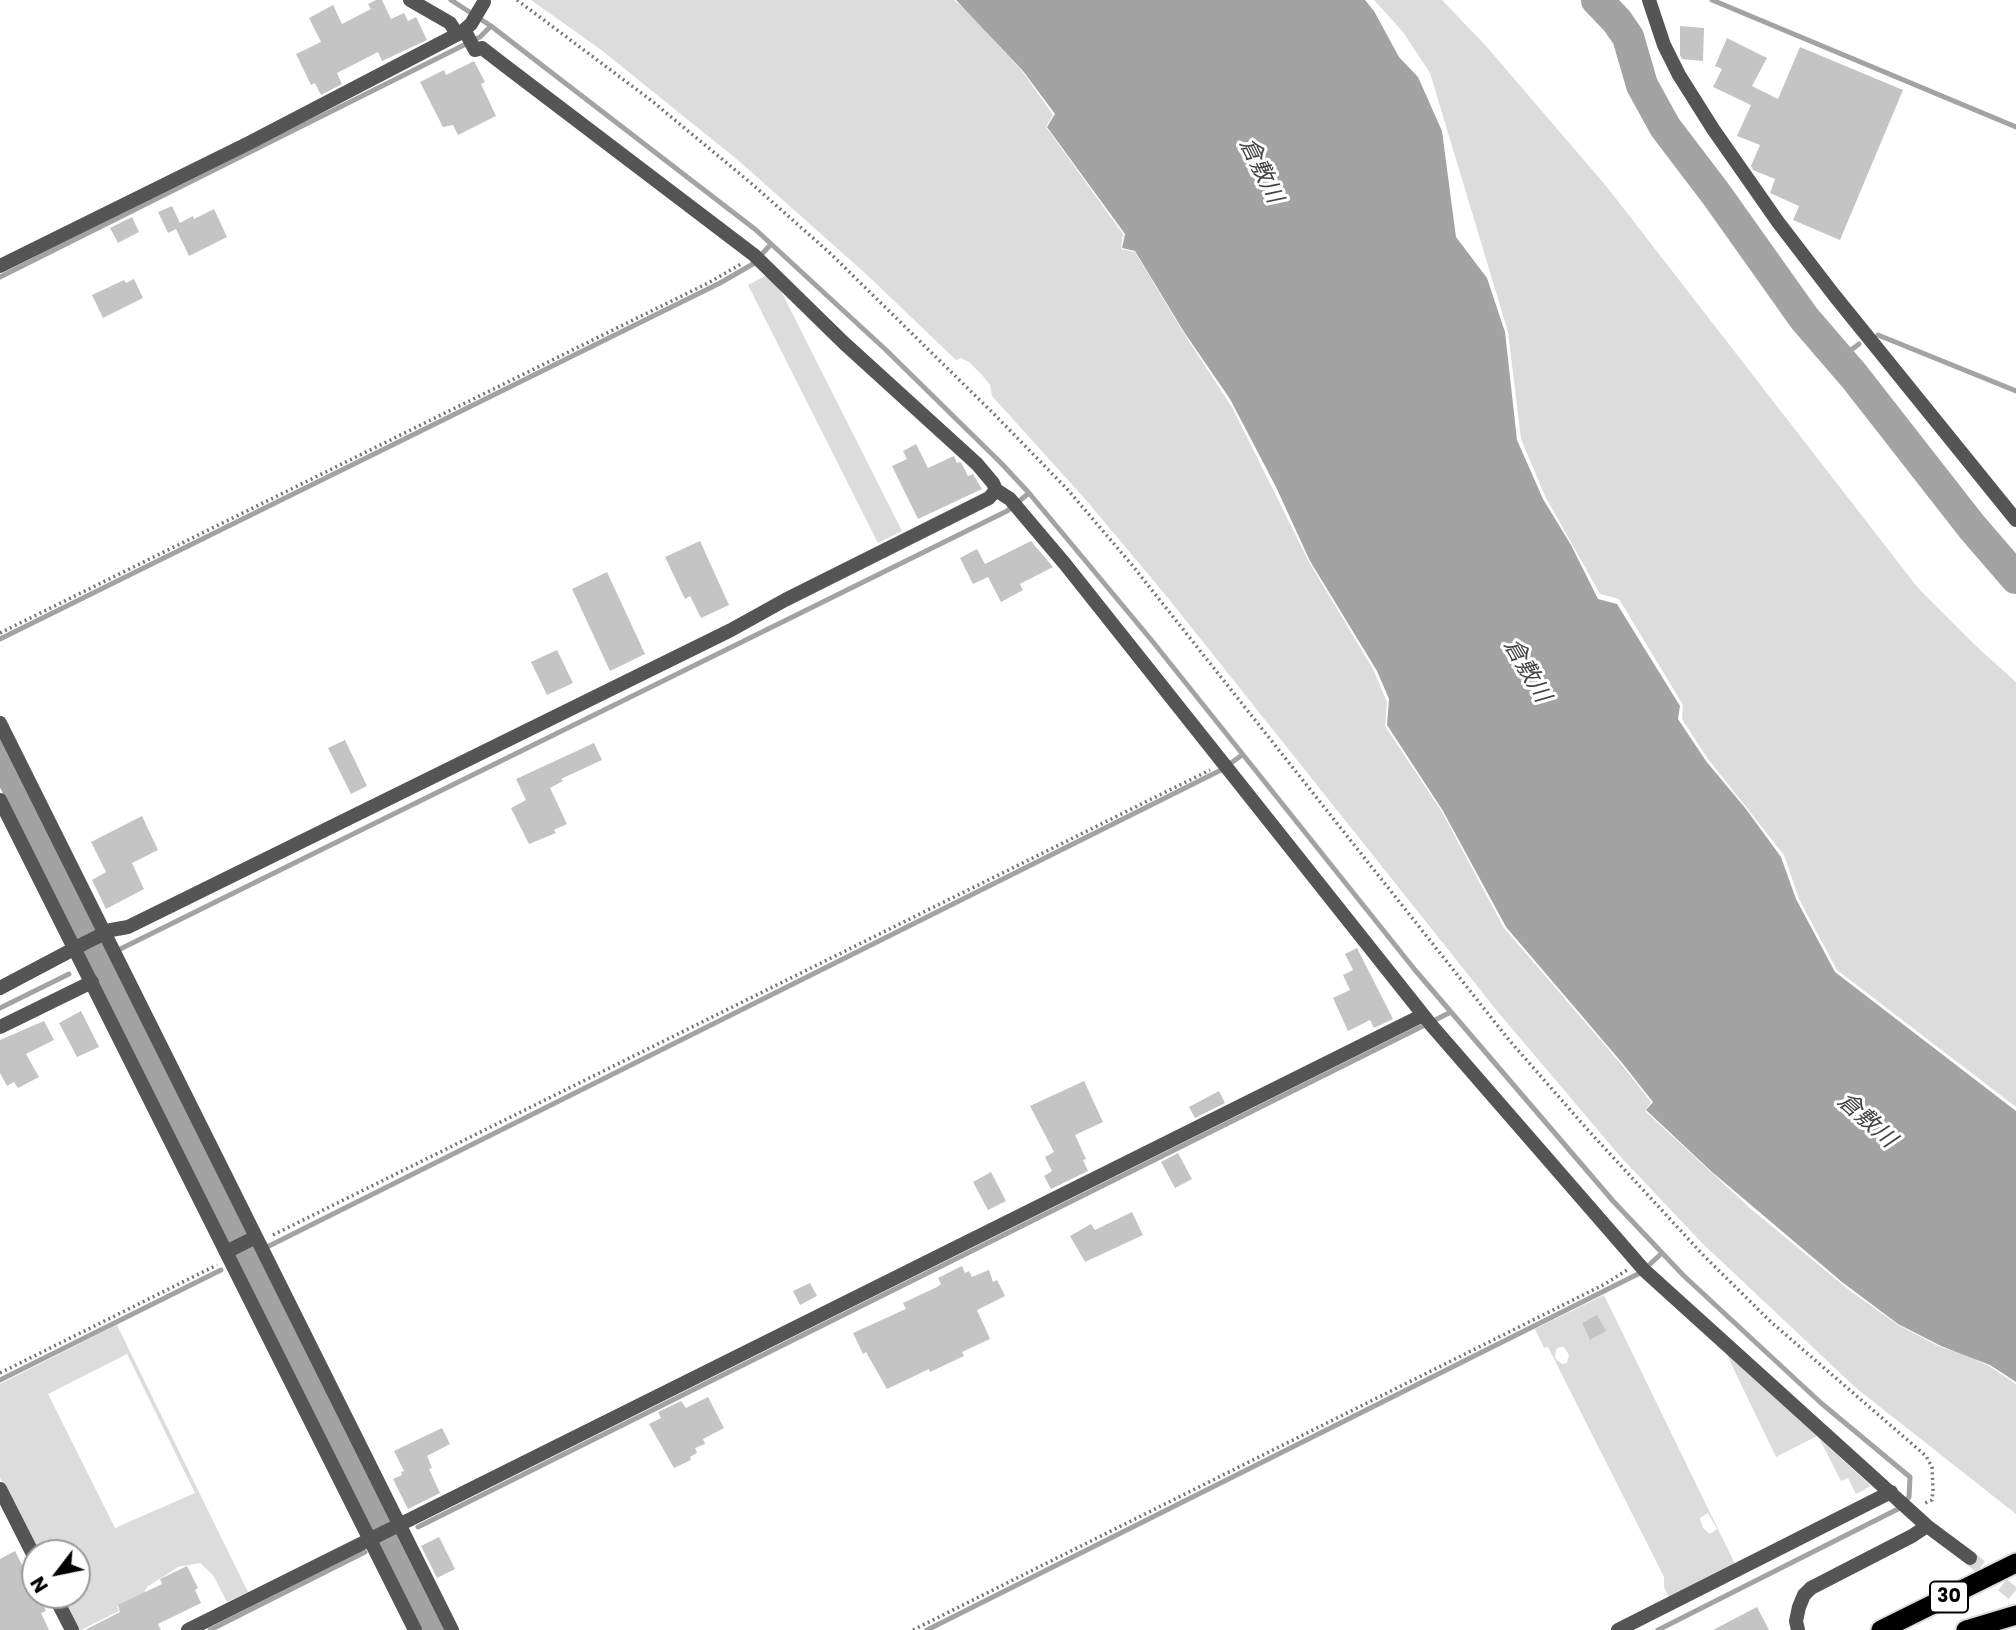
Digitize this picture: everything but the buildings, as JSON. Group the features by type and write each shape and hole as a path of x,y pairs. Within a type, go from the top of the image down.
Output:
{"highway":[{"name":"30","path":"1881,1630 2016,1563"},
{"name":"30","path":"1988,1630 2016,1616"},
{"path":"1966,1630 2016,1616"}],"street":[{"path":"410,0 467,35 475,50 482,48 756,257 977,464 996,490 1015,504 1065,564 1427,1020 1636,1260 1927,1526 1970,1558"},
{"path":"1649,0 1664,45 1679,75 1778,222 2016,520"},
{"path":"0,267 467,35 482,6"},
{"path":"0,988 80,946 108,943 128,927 731,629 989,499 996,490"},
{"path":"0,723 108,943 243,1246 387,1530 452,1630"},
{"path":"0,800 80,946 92,982 243,1246 387,1530 415,1630"},
{"path":"0,1027 92,982"},
{"path":"188,1630 1427,1020"},
{"path":"0,1489 25,1539"},
{"path":"1618,1630 1903,1503"},
{"path":"1798,1630 1796,1621 1799,1607 1804,1595 1811,1588 1927,1526"},
{"path":"61,1609 72,1630"}],"path":[{"path":"517,0 652,101 822,245 1068,490 1132,565 1509,1040 1587,1129 1704,1256 1771,1322 1926,1456 1932,1466 1932,1500 1903,1503"},
{"path":"0,633 756,257"},
{"path":"0,1373 243,1246 1223,762"},
{"path":"913,1630 1605,1284 1624,1273 1636,1260"}],"shaded area":[{"path":"531,0 954,0 968,12 1022,71 1053,115 1046,127 1123,234 1121,249 1135,252 1233,409 1309,562 1373,669 1387,702 1385,726 1442,812 1504,928 1651,1102 1645,1111 1751,1209 1849,1290 1898,1325 1940,1347 1964,1354 1989,1366 2016,1384 2016,1514 1856,1388 1702,1243 1619,1155 1497,1011 1168,598 1086,500 992,396 990,385 982,375 969,362 961,358 956,360 866,274 739,161 600,49"},
{"path":"1374,0 1442,0 1486,46 1607,187 1918,588 2016,682 2016,1107 1837,970 1799,899 1784,855 1708,759 1682,719 1683,705 1619,599 1600,594 1545,496 1521,439 1508,332 1430,73 1403,32"},
{"path":"769,274 779,287 902,531 878,543 748,285"},
{"path":"1604,1295 1735,1564 1669,1597 1664,1587 1664,1577 1548,1347 1544,1348 1535,1329","holes":["1597,1316 1605,1331 1590,1339 1582,1323","1564,1347 1569,1355 1567,1363 1562,1364 1555,1358 1556,1349","1708,1513 1717,1529 1710,1534 1703,1528 1700,1518"]},
{"path":"117,1325 248,1592 227,1602 213,1575 200,1563 178,1567 147,1587 144,1593 117,1606 119,1611 76,1630 66,1609 91,1609 91,1539 31,1539 0,1478 0,1384","holes":["127,1354 195,1493 115,1528 48,1394"]},
{"path":"1726,1353 1817,1436 1776,1457"},
{"path":"1819,1438 1871,1486 1856,1494 1848,1478 1841,1481"}],"water":[{"name":"倉敷川","path":"956,0 1365,0 1374,11 1399,57 1418,77 1442,131 1456,237 1487,278 1505,332 1517,440 1543,499 1571,545 1598,599 1617,604 1680,706 1678,719 1706,761 1781,857 1796,899 1835,972 2016,1111 2016,1382 1990,1365 1941,1346 1898,1324 1842,1282 1712,1172 1646,1110 1653,1102 1506,927 1443,811 1387,725 1389,699 1377,671 1310,561 1276,487 1230,399 1184,332 1135,251 1122,248 1125,234 1047,127 1055,114 1023,71"}],"waterway":[{"path":"451,0 491,26 756,230 886,350 1001,463 1153,642 1415,970 1613,1201 1683,1275 1821,1403 1910,1477 1909,1497 1898,1509 1658,1630"},
{"path":"1597,0 1628,37 1642,85 1665,127 1804,318 2016,578"},
{"path":"1602,5 1611,0"},
{"path":"1712,0 2016,127"},
{"path":"0,277 480,37 491,26"},
{"path":"0,639 720,283 753,264 771,244"},
{"path":"1878,335 2016,391"},
{"path":"1839,359 1859,344"},
{"path":"98,960 1007,511 1029,493"},
{"path":"0,752 440,1630"},
{"path":"1231,763 1242,755"},
{"path":"269,1246 1221,770"},
{"path":"0,1008 69,974"},
{"path":"418,1527 1451,1012"},
{"path":"246,1257 258,1251"},
{"path":"1648,1266 1662,1253"},
{"path":"0,1380 221,1270"},
{"path":"927,1630 1638,1274"},
{"path":"386,1542 400,1535"},
{"path":"210,1630 365,1552"}],"tunnel":[{"path":"1970,1558 2016,1596"}]}
